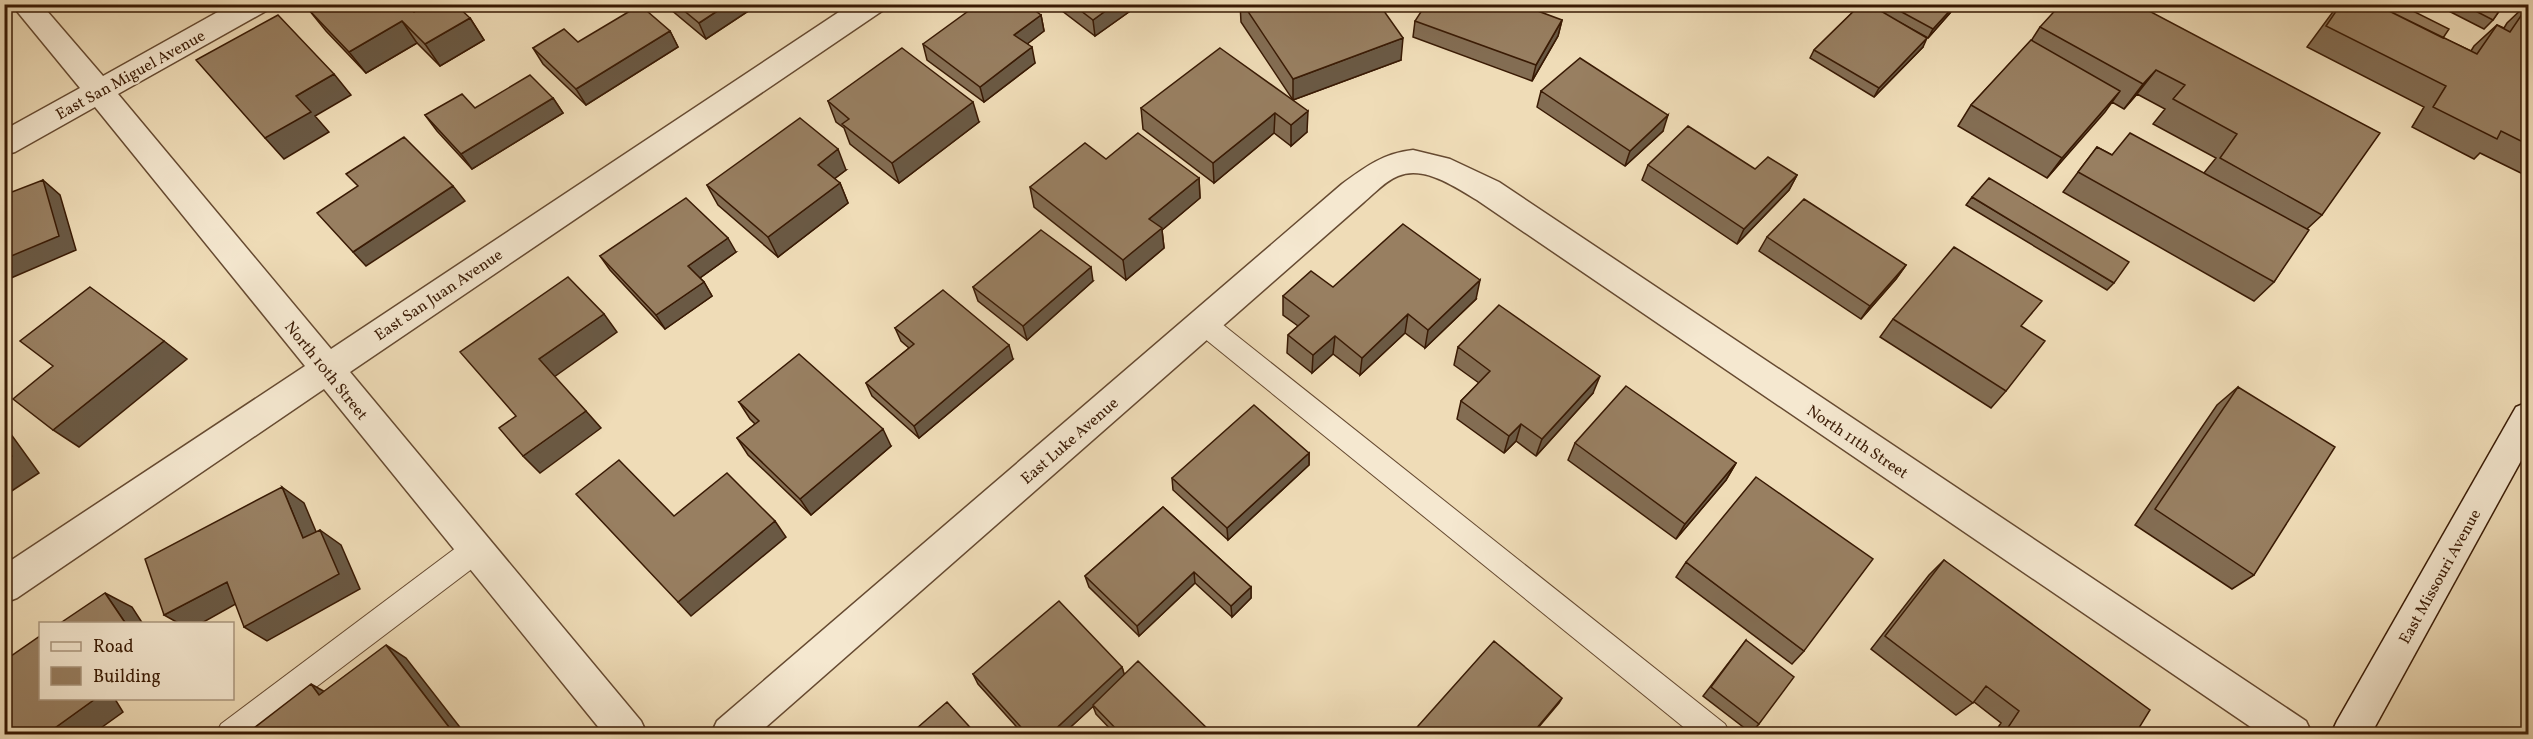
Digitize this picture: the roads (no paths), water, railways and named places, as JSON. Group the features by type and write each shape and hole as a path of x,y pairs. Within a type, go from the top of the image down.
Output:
{"street":[{"name":"North 10th Street","path":"25,4 99,91 625,733"},
{"name":"East San Miguel Avenue","path":"4,144 256,4"},
{"name":"East San Juan Avenue","path":"4,586 872,4"},
{"name":"East Luke Avenue","path":"730,735 1353,193 1388,167 1417,161"},
{"name":"North 11th Street","path":"1417,161 1452,171 1488,191 2293,735"},
{"name":"East Missouri Avenue","path":"2350,735 2529,417"}],"lane":[{"path":"1203,323 1715,735"},
{"path":"231,735 475,550"}]}
